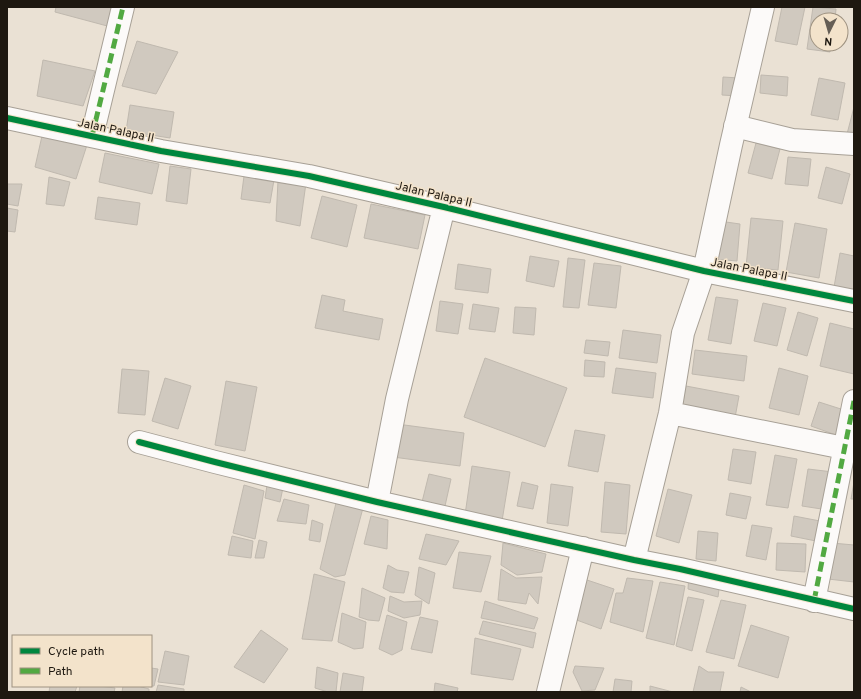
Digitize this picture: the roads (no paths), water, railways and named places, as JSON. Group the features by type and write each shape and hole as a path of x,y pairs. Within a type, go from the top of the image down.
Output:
{"street":[{"path":"92,136 123,7"},
{"path":"634,560 670,413 683,333 704,271 735,126 763,7"},
{"name":"Jalan Palapa II","path":"7,118 161,151 309,176 444,207 704,271 854,301"},
{"path":"735,126 792,140 854,144"},
{"path":"378,502 397,399 444,207"},
{"path":"814,601 854,401"},
{"path":"670,413 844,448"},
{"path":"139,442 378,502 634,560 680,568 814,601 854,609"},
{"path":"548,692 583,548"}]}
